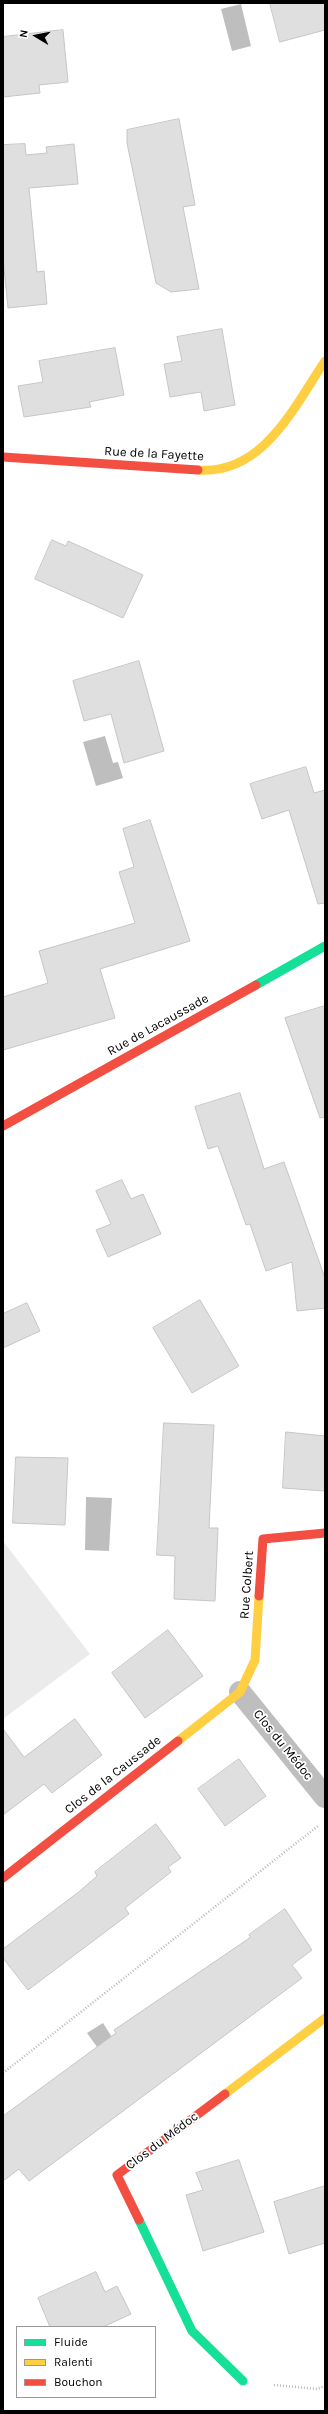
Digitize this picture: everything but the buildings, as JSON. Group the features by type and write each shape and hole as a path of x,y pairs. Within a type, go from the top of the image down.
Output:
{"street":[{"name":"Rue de la Fayette","path":"3,458 206,471 243,462 271,441 325,361"},
{"name":"Rue de Lacaussade","path":"3,1126 325,946"},
{"name":"Rue Colbert","path":"240,1692 255,1660 263,1538 325,1533"},
{"name":"Clos du Médoc","path":"240,1692 325,1797"},
{"name":"Clos de la Caussade","path":"3,1878 240,1692"},
{"name":"Clos du Médoc","path":"243,2382 192,2331 117,2175 325,2018"}],"path":[{"path":"3,2073 325,1821"},
{"path":"243,2382 317,2389 325,2386"}],"shaded area":[{"path":"241,4 251,46 232,51 221,9"},
{"path":"105,736 113,763 118,762 123,778 96,786 83,742"},
{"path":"86,1497 112,1498 109,1551 85,1550"},
{"path":"3,1541 90,1654 3,1719"},
{"path":"103,2023 124,2056 110,2065 87,2033"}],"traffic: fast":[{"path":"256,985 325,946"},
{"path":"139,2220 192,2331 243,2381"}],"traffic: slow":[{"path":"198,470 221,469 241,462 259,450 274,435 288,417 325,361"},
{"path":"178,1741 240,1692 255,1660 259,1596"},
{"path":"225,2094 325,2018"}],"traffic: jam":[{"path":"3,457 198,470"},
{"path":"3,1126 256,985"},
{"path":"259,1596 263,1539 325,1533"},
{"path":"3,1878 178,1741"},
{"path":"139,2220 117,2175 225,2094"}]}
